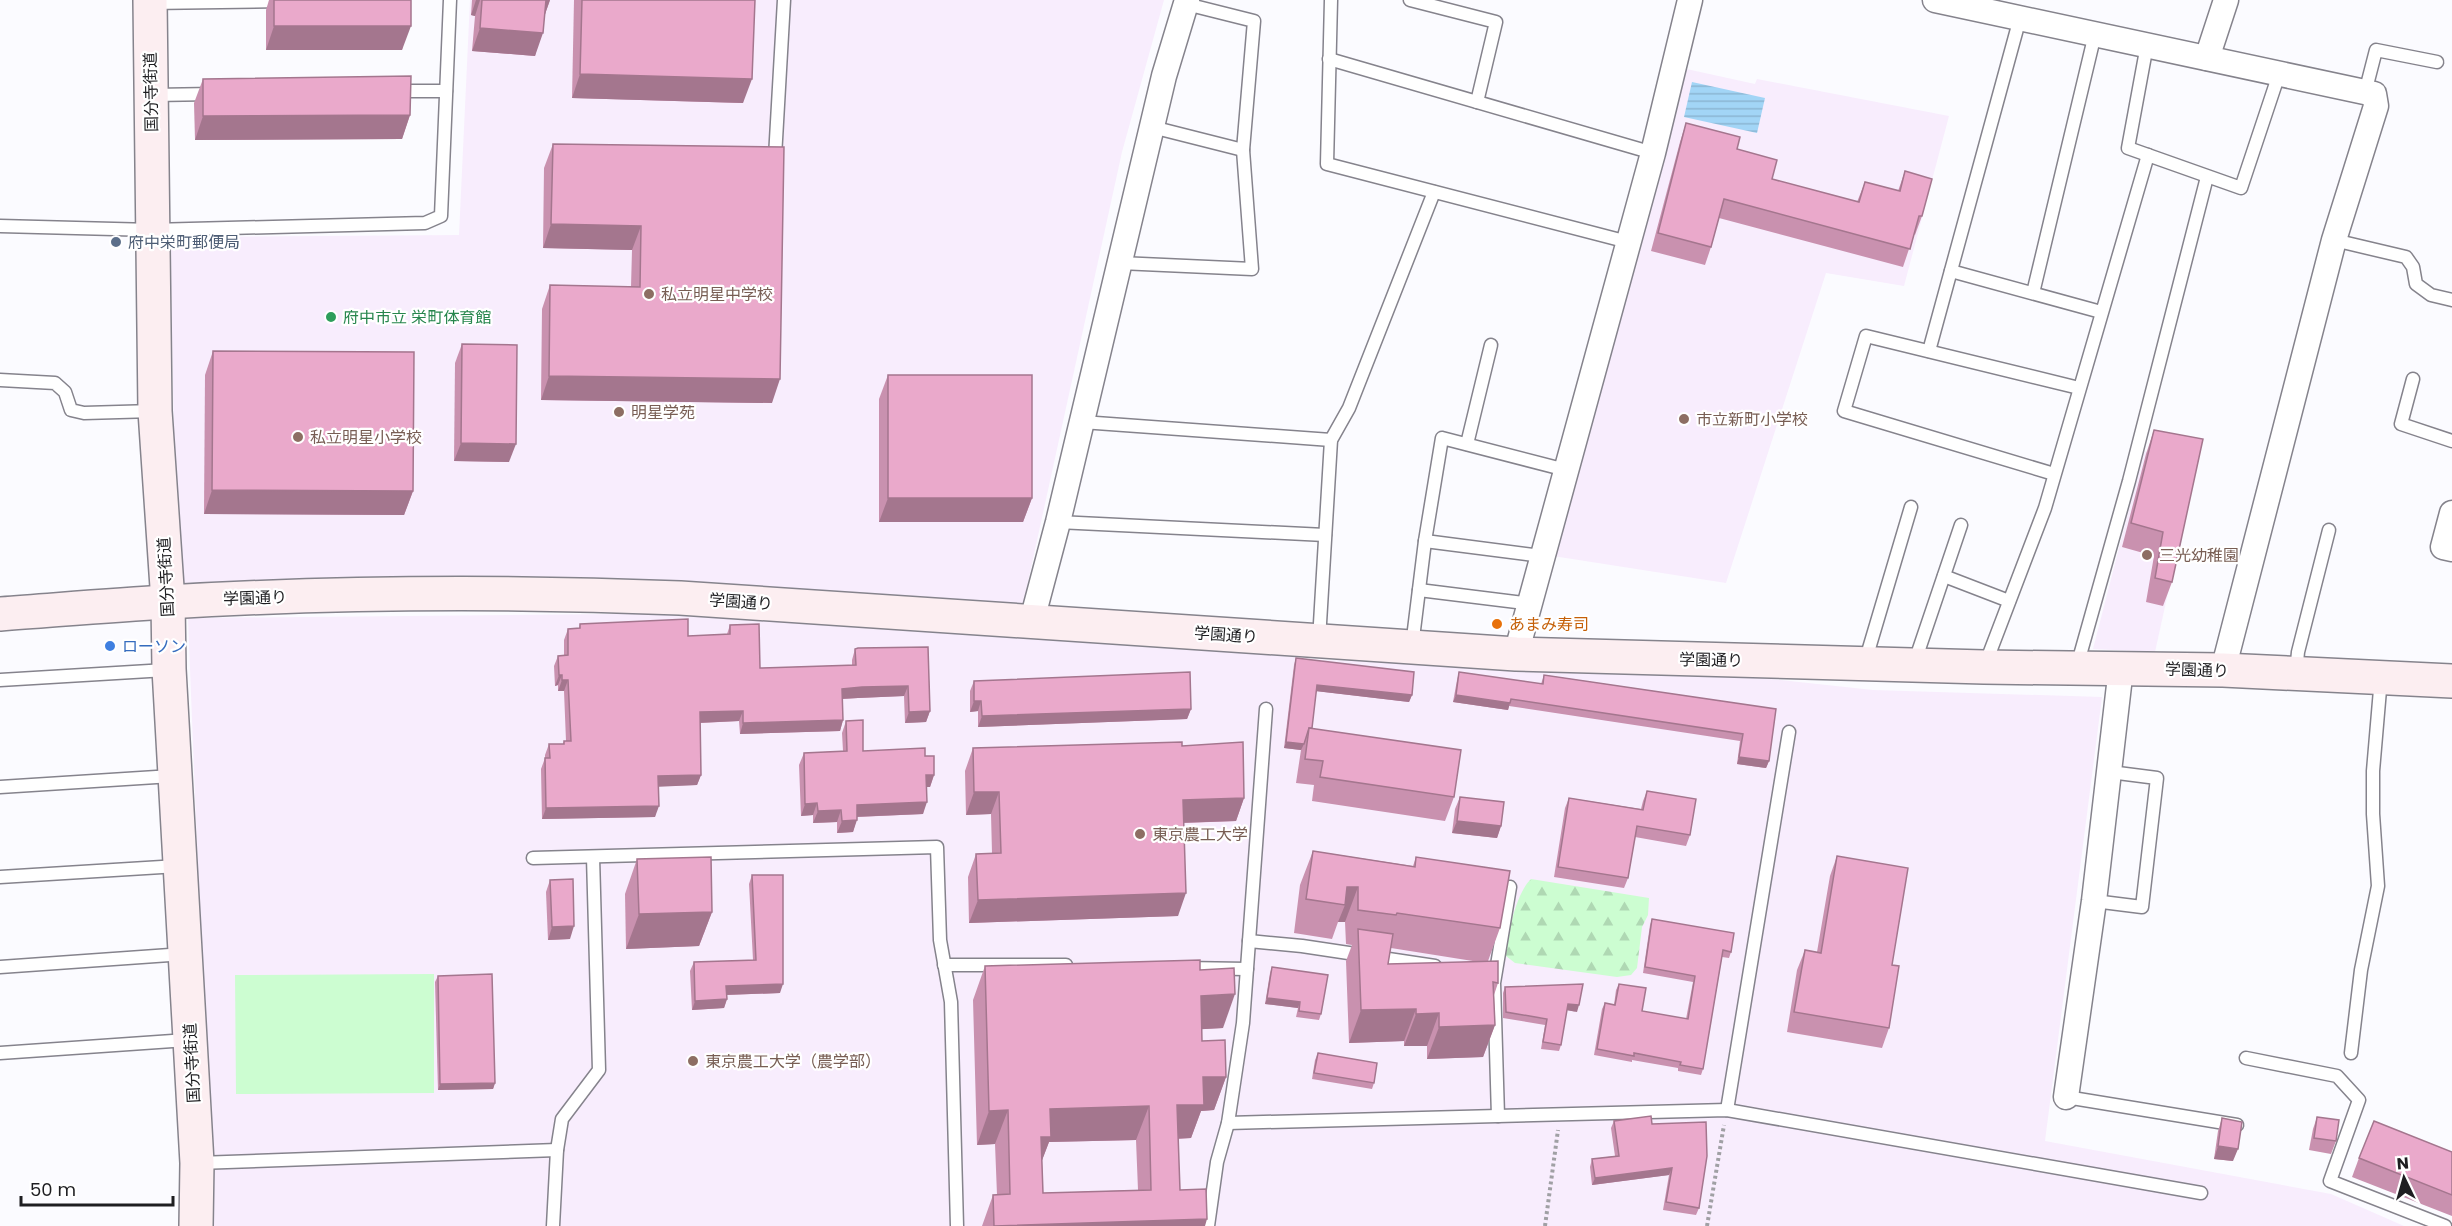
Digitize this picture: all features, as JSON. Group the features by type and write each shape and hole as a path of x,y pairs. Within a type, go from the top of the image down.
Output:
{"street":[{"path":"1516,654 1532,604 1541,556 1653,153 1690,0"},
{"path":"2207,58 2226,0"},
{"name":"国分寺街道","path":"150,1 155,411 168,602 197,1163 196,1226"},
{"path":"1949,1 2374,94 2376,106 2334,240 2223,670"},
{"path":"1032,620 1058,522 1164,76 1187,2"},
{"path":"2452,513 2443,547 2452,549"},
{"name":"学園通り","path":"0,614 168,602 378,594 547,593 680,598 1032,620 1516,654 1984,667 2223,670 2452,681"},
{"path":"2066,1097 2094,901 2121,668"}],"lane":[{"path":"0,226 152,230 425,223 441,216 450,0"},
{"path":"775,157 784,0"},
{"path":"1331,0 1327,164 1628,243"},
{"path":"1410,0 1496,22 1477,102"},
{"path":"150,1 301,1"},
{"path":"1120,263 1252,269 1243,150 1254,21 1187,2"},
{"path":"1929,351 2020,18"},
{"path":"2033,293 2095,34"},
{"path":"2147,45 2128,148 2241,188 2279,74"},
{"path":"2374,94 2367,85 2376,50 2437,62"},
{"path":"1329,59 1653,153"},
{"path":"387,92 446,91"},
{"path":"151,95 222,94"},
{"path":"1152,127 1243,150"},
{"path":"1984,667 2045,508 2148,155"},
{"path":"2077,667 2129,481 2207,177"},
{"path":"1318,641 1330,440 1349,408 1434,192"},
{"path":"2334,240 2406,257 2413,267 2416,284 2431,295 2452,300"},
{"path":"1951,271 2101,312"},
{"path":"2054,474 1844,411 1866,336 2079,387"},
{"path":"1467,444 1491,345"},
{"path":"2413,379 2401,424 2452,441"},
{"path":"0,380 55,384 65,392 70,410 84,413 155,411"},
{"path":"1082,422 1330,440"},
{"path":"1412,647 1425,541 1442,438 1566,470"},
{"path":"1865,663 1911,507"},
{"path":"1058,522 1325,535"},
{"path":"1913,665 1961,525"},
{"path":"2296,673 2298,652 2329,530"},
{"path":"1425,541 1541,556"},
{"path":"1944,576 2009,601"},
{"path":"1419,591 1532,604"},
{"path":"0,680 170,669"},
{"path":"2351,1053 2361,970 2378,886 2373,814 2373,771 2381,677"},
{"path":"1208,1226 1217,1162 1228,1123 1243,1023 1266,709"},
{"path":"1726,1110 1789,732"},
{"path":"2094,901 2142,907 2157,778 2110,772"},
{"path":"0,787 176,775"},
{"path":"533,858 937,847 940,940 951,1002 957,1226"},
{"path":"553,1226 557,1150 562,1119 599,1070 593,857"},
{"path":"0,877 180,866"},
{"path":"1498,1116 1490,974 1510,887"},
{"path":"1249,941 1302,946 1450,968"},
{"path":"0,967 185,954"},
{"path":"944,965 1076,965"},
{"path":"1167,967 1247,969"},
{"path":"0,1053 190,1040"},
{"path":"2246,1058 2337,1076 2359,1100 2330,1181 2445,1226"},
{"path":"2066,1097 2240,1126"},
{"path":"1228,1123 1726,1110 2201,1192"},
{"path":"197,1163 557,1150"}],"path":[{"path":"1707,1226 1726,1110"},
{"path":"1545,1226 1560,1114"}],"shaded area":[{"name":"明星学苑","path":"470,0 1164,0 1122,152 1022,609 177,588 170,237 459,235"},
{"name":"市立新町小学校","path":"1682,68 1755,84 1757,79 1949,116 1904,286 1826,273 1726,583 1553,556"},
{"name":"三光幼稚園","path":"2144,451 2197,461 2155,652 2093,649"},
{"name":"東京農工大学","path":"723,613 1025,632 1325,660 1677,669 1873,690 2102,697 2045,1141 2331,1194 2404,1226 212,1226 188,618"}],"green space":[{"path":"1531,879 1649,898 1648,915 1642,927 1637,968 1631,975 1617,977 1515,963 1506,956 1510,927 1517,904"},
{"path":"434,974 434,1093 236,1094 235,975"}],"water":[{"path":"1692,82 1765,98 1757,133 1684,117"}],"building":[{"path":"274,0 411,0 411,26 274,26"},
{"path":"482,0 546,0 543,33 480,28"},
{"path":"582,0 755,0 752,79 580,74"},
{"path":"411,76 410,115 203,116 203,79"},
{"path":"1686,123 1740,137 1737,149 1777,160 1772,179 1859,202 1865,182 1900,191 1905,171 1932,179 1910,249 1724,199 1711,247 1658,233"},
{"path":"553,144 784,147 780,379 549,376 550,285 640,287 641,226 551,224"},
{"path":"462,344 517,345 516,444 461,443"},
{"path":"213,351 414,352 413,491 212,490"},
{"path":"888,375 1032,375 1032,498 888,498"},
{"path":"2154,430 2203,439 2172,582 2155,578 2163,532 2131,523"},
{"path":"688,619 688,636 730,634 730,625 759,624 760,668 856,665 855,649 858,648 928,647 930,711 909,712 908,686 842,689 843,720 743,723 743,711 700,712 701,775 658,776 659,806 546,808 545,758 550,758 549,744 564,744 564,741 571,741 568,680 562,680 562,675 559,675 558,656 568,655 568,629 580,628 580,624"},
{"path":"1296,658 1414,672 1412,695 1317,685 1312,728 1309,728 1304,744 1286,742"},
{"path":"1190,672 1191,709 982,716 981,701 974,701 974,681"},
{"path":"1459,672 1543,684 1544,675 1776,709 1769,761 1739,757 1743,734 1511,699 1510,703 1456,695"},
{"path":"863,720 863,751 925,748 925,756 934,756 934,775 926,775 927,802 857,805 857,820 842,821 841,810 818,811 817,803 805,804 804,753 847,751 846,721"},
{"path":"1309,728 1461,750 1454,797 1320,777 1323,761 1305,759"},
{"path":"1182,742 1182,746 1243,742 1244,798 1183,800 1186,893 978,900 976,854 1001,853 999,792 974,792 973,748"},
{"path":"1647,791 1696,799 1690,835 1637,826 1628,878 1558,867 1569,798 1643,810"},
{"path":"1460,797 1504,802 1501,826 1457,821"},
{"path":"1313,851 1415,867 1416,857 1510,871 1500,928 1397,913 1396,915 1358,910 1358,887 1347,887 1345,905 1306,899"},
{"path":"1837,856 1908,868 1892,965 1899,966 1889,1028 1794,1012 1805,950 1821,953"},
{"path":"711,857 712,912 639,914 637,859"},
{"path":"752,875 783,875 783,984 726,986 727,999 695,1001 694,962 756,960"},
{"path":"573,879 574,926 552,927 550,880"},
{"path":"1652,919 1734,933 1731,952 1723,950 1703,1069 1680,1065 1681,1062 1634,1053 1634,1056 1597,1049 1605,1003 1615,1005 1619,984 1646,988 1642,1011 1688,1019 1695,976 1645,967"},
{"path":"1358,929 1393,934 1388,964 1498,961 1498,983 1493,982 1495,1025 1439,1027 1439,1013 1416,1014 1416,1009 1361,1010"},
{"path":"1200,960 1200,970 1234,968 1235,994 1201,996 1202,1041 1225,1040 1226,1077 1203,1077 1204,1105 1177,1105 1180,1190 1206,1189 1207,1219 994,1226 993,1195 1010,1194 1008,1110 989,1111 985,966","holes":["1149,1106 1151,1190 1043,1193 1041,1137 1051,1137 1050,1109"]},
{"path":"1272,967 1328,975 1321,1014 1299,1011 1300,1002 1267,998"},
{"path":"492,974 495,1083 440,1084 438,976"},
{"path":"1583,984 1579,1005 1568,1004 1561,1045 1543,1042 1547,1019 1506,1012 1505,987"},
{"path":"1318,1053 1377,1063 1374,1083 1314,1073"},
{"path":"1651,1116 1652,1124 1706,1122 1707,1156 1699,1208 1666,1202 1672,1168 1595,1178 1592,1159 1619,1156 1614,1121"},
{"path":"2317,1117 2339,1120 2336,1141 2314,1138"},
{"path":"2222,1118 2242,1122 2238,1149 2218,1146"},
{"path":"2374,1121 2452,1152 2452,1195 2359,1158"}],"place":[{"name":"府中栄町郵便局","path":"116,242"},
{"name":"私立明星中学校","path":"649,294"},
{"name":"府中市立 栄町体育館","path":"331,317"},
{"name":"明星学苑","path":"619,412"},
{"name":"市立新町小学校","path":"1684,419"},
{"name":"私立明星小学校","path":"298,437"},
{"name":"三光幼稚園","path":"2147,555"},
{"name":"あまみ寿司","path":"1497,624"},
{"name":"ローソン","path":"110,646"},
{"name":"東京農工大学","path":"1140,834"},
{"name":"東京農工大学（農学部）","path":"693,1061"}]}
